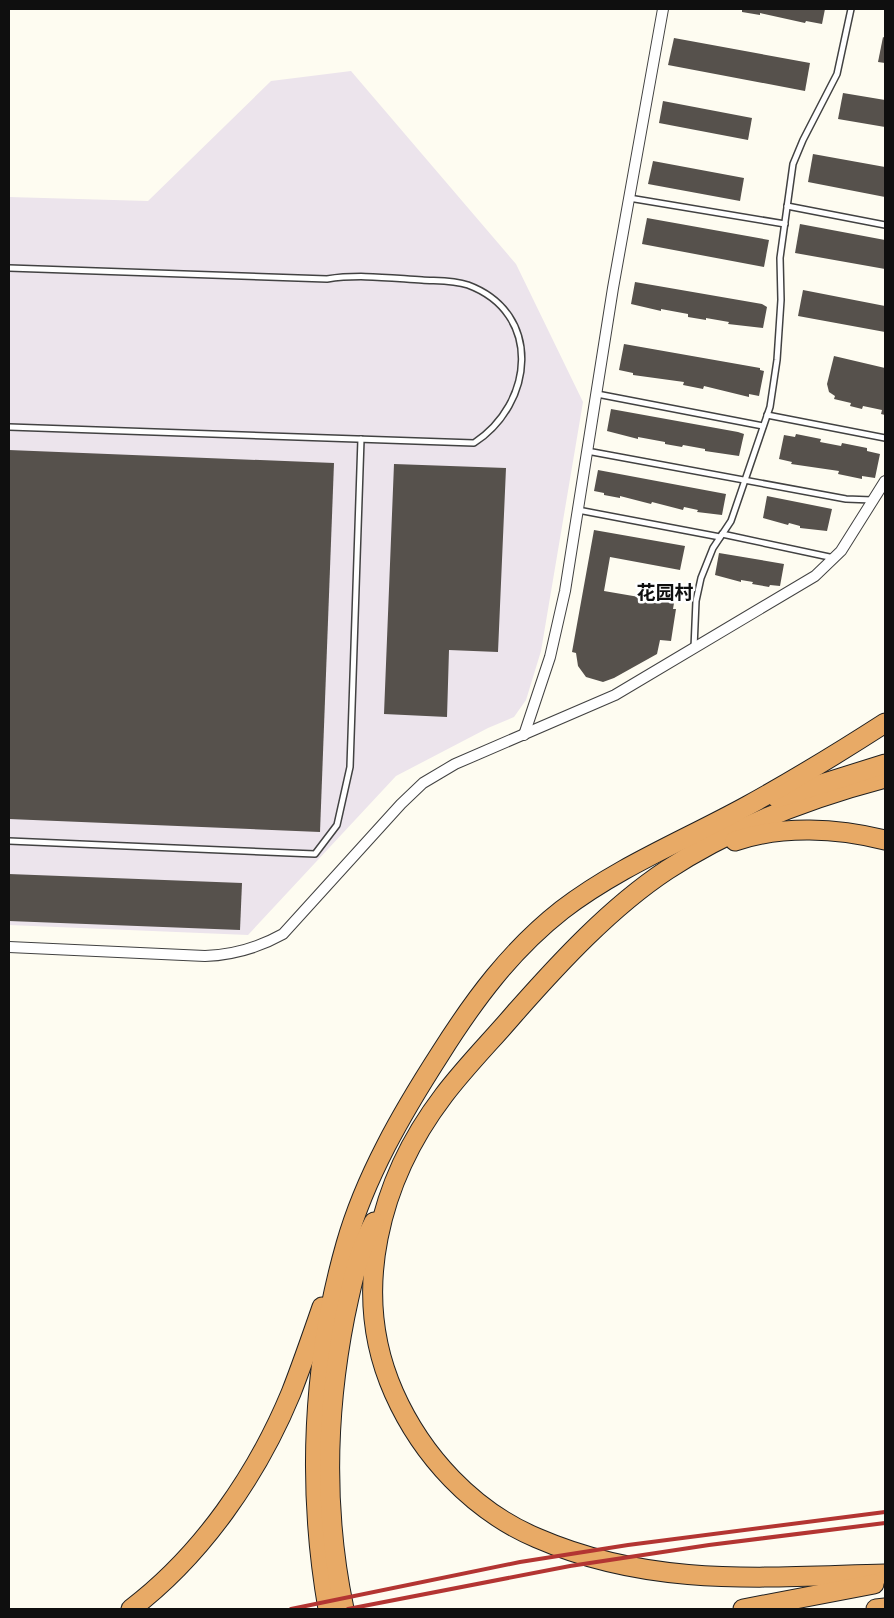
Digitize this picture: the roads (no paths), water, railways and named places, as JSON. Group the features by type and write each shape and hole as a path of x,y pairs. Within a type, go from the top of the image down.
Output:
{"highway":[{"path":"132,1609 200,1544 234,1498 254,1466 290,1395 370,1181 406,1109 454,1032 501,966 562,910 609,878 749,805 885,723"},
{"path":"749,805 885,764"},
{"path":"344,1609 334,1544 330,1496 330,1455 336,1370 344,1320 361,1247 417,1136 445,1094 532,994 621,905 689,856 784,809 885,778"},
{"path":"689,856 747,837 790,831 833,831 885,840"},
{"path":"388,1195 379,1228 373,1266 376,1328 384,1365 399,1403 433,1457 458,1485 481,1505 515,1528 553,1545 593,1558 650,1571 683,1576 749,1578 885,1574"},
{"path":"328,1609 316,1504 316,1420 328,1326 346,1243"},
{"path":"743,1609 885,1582"},
{"path":"876,1609 885,1608"}],"street":[{"path":"524,735 550,657 565,591 629,198 663,9"},
{"path":"9,947 206,956 234,954 260,946 283,934 401,804 423,784 455,764 615,695 815,576 836,558 885,481"}],"lane":[{"path":"694,648 698,589 713,548 731,521 767,415 777,360 781,300 780,258 793,164 803,140 837,74 850,9"},
{"path":"629,198 785,224"},
{"path":"788,206 885,225"},
{"path":"9,268 327,279 352,275 458,282 479,291 498,304 518,335 523,359 515,396 494,428 474,443 9,427"},
{"path":"596,394 764,426"},
{"path":"767,415 885,438"},
{"path":"9,841 315,854 337,825 350,767 361,439"},
{"path":"587,451 846,499 873,500"},
{"path":"578,510 836,558"}],"railway":[{"path":"291,1609 520,1562 628,1545 885,1512"},
{"path":"348,1609 570,1566 709,1545 885,1523"}],"district":[{"name":"花园村","path":"665,591"}]}
